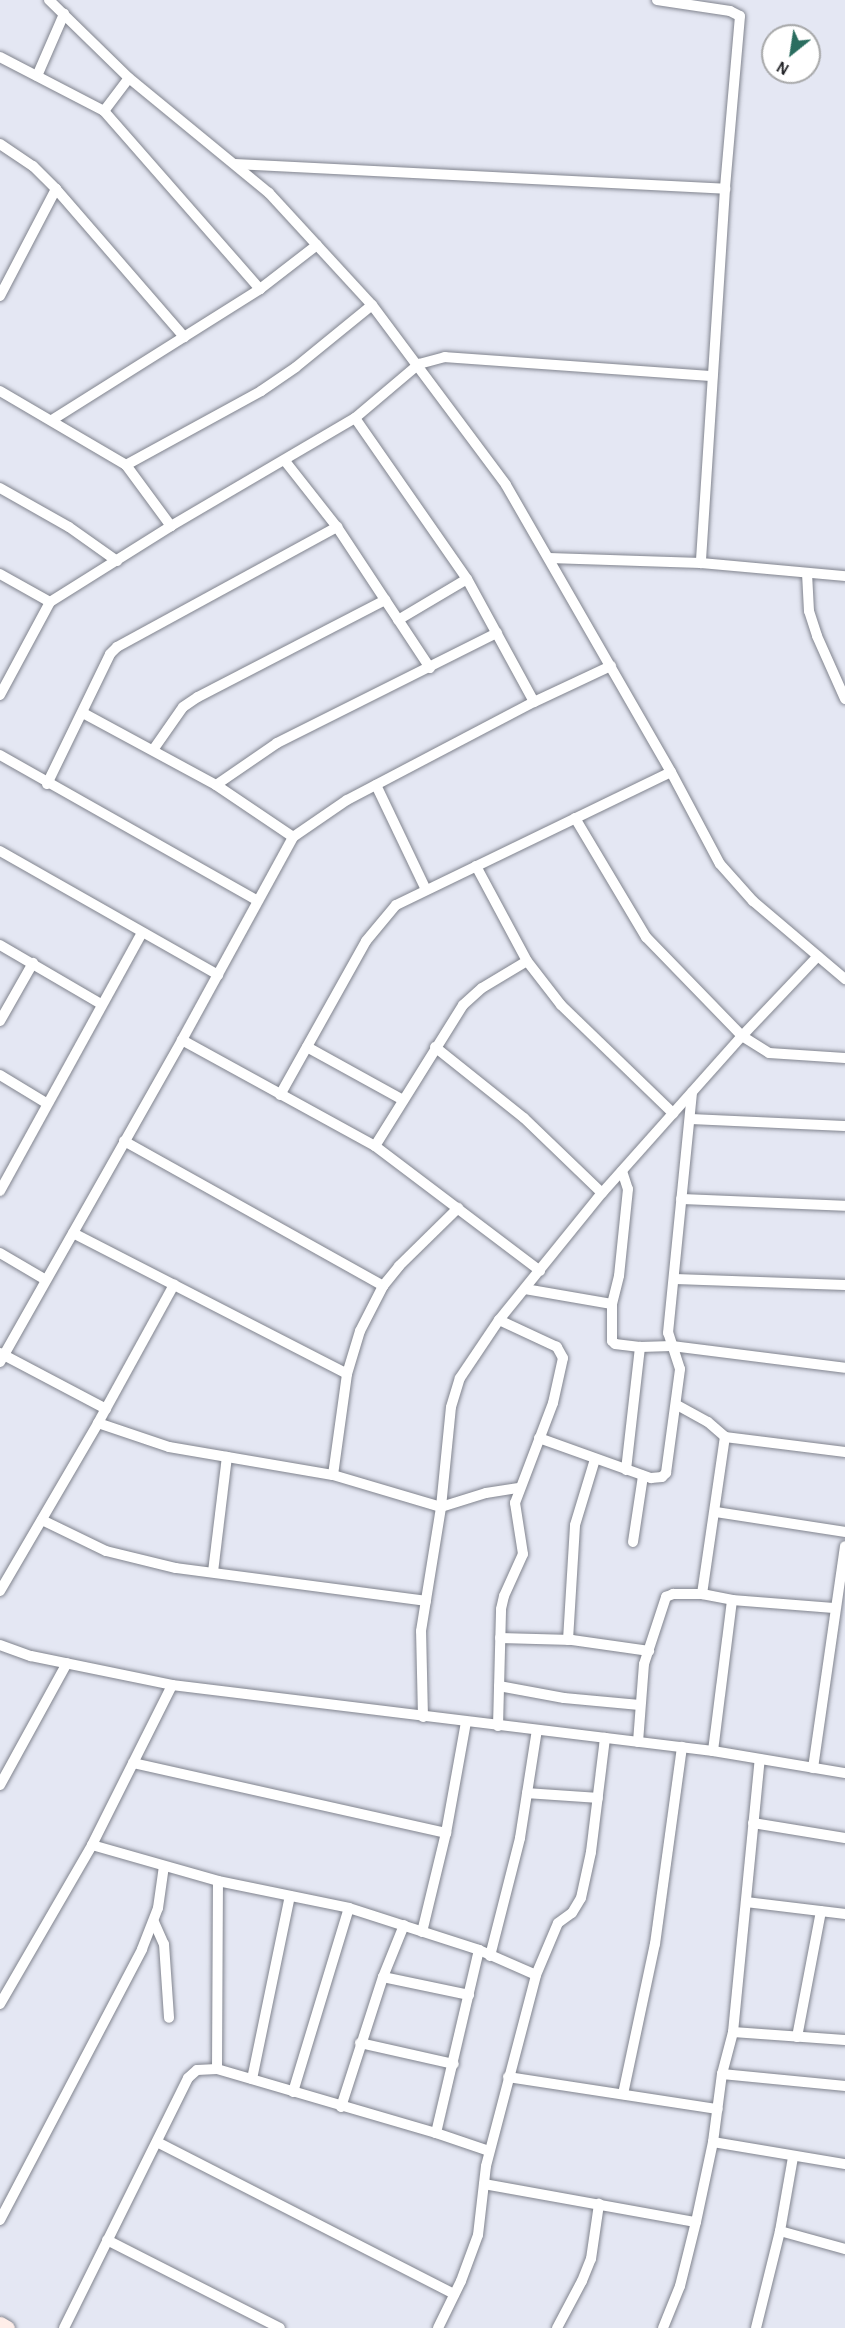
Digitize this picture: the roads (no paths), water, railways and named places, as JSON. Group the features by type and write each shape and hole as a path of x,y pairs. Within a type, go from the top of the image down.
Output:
{"street":[{"path":"49,0 129,78 182,124 269,193 372,305 419,364 506,485 671,772 720,864 753,901 845,979"},
{"path":"661,0 730,11 740,16 725,189 701,563"},
{"path":"37,76 64,14"},
{"path":"0,57 104,111 260,289"},
{"path":"104,111 129,78"},
{"path":"0,144 33,166 56,189 184,337"},
{"path":"235,164 725,189"},
{"path":"0,296 56,189"},
{"path":"52,420 260,289 317,245"},
{"path":"126,465 261,391 296,367 372,305"},
{"path":"0,695 50,602 171,526 355,418 419,364 446,357 712,376"},
{"path":"0,391 126,465 171,526"},
{"path":"355,418 467,579 534,702"},
{"path":"285,461 337,527 430,669"},
{"path":"0,488 69,527 117,561"},
{"path":"47,784 110,654 127,639 337,527"},
{"path":"549,558 701,563 845,576"},
{"path":"807,573 809,611 816,636 845,699"},
{"path":"0,574 50,602"},
{"path":"398,620 467,579"},
{"path":"153,750 183,707 198,697 386,600"},
{"path":"216,784 277,743 430,669 497,633"},
{"path":"106,1409 1,1357 182,1040 256,900 293,837 346,800 534,702 611,666"},
{"path":"0,670 10,675"},
{"path":"83,712 216,784 293,837"},
{"path":"0,755 47,784 256,900"},
{"path":"280,1095 381,920 396,904 671,772"},
{"path":"376,785 426,890"},
{"path":"575,818 646,937 742,1036 769,1053 845,1058"},
{"path":"0,851 218,975"},
{"path":"476,866 527,961 573,1018 673,1113"},
{"path":"0,1191 46,1103 142,933"},
{"path":"0,945 101,1004"},
{"path":"423,1717 421,1631 441,1507 454,1395 460,1377 499,1320 602,1193 742,1036 818,956"},
{"path":"375,1146 435,1047 472,995 527,961"},
{"path":"0,1021 33,963"},
{"path":"182,1040 375,1146 540,1271"},
{"path":"308,1047 403,1100"},
{"path":"435,1047 524,1118 602,1193"},
{"path":"0,1076 46,1103"},
{"path":"539,1438 643,1476 662,1477 666,1473 678,1405 680,1369 668,1334 692,1091"},
{"path":"690,1119 845,1126"},
{"path":"124,1141 383,1286"},
{"path":"622,1171 628,1189 619,1276 612,1304 612,1341 618,1346 672,1346 845,1368"},
{"path":"681,1199 845,1206"},
{"path":"333,1475 347,1374 360,1331 383,1286 399,1266 458,1208"},
{"path":"73,1233 347,1374"},
{"path":"0,1253 46,1280"},
{"path":"675,1279 845,1285"},
{"path":"0,1591 106,1409 174,1285"},
{"path":"525,1289 612,1304"},
{"path":"498,1726 500,1638 504,1596 523,1554 515,1503 560,1378 562,1352 558,1347 499,1320"},
{"path":"626,1470 640,1347"},
{"path":"678,1405 708,1422 725,1437 845,1452"},
{"path":"98,1423 170,1447 333,1475 441,1507 494,1491 519,1488"},
{"path":"702,1594 716,1512 725,1437"},
{"path":"213,1572 227,1457"},
{"path":"568,1640 575,1525 595,1460"},
{"path":"633,1542 643,1476"},
{"path":"716,1512 845,1532"},
{"path":"42,1520 106,1551 176,1568 426,1601"},
{"path":"813,1768 834,1608 845,1546"},
{"path":"638,1742 644,1664 666,1597 673,1594 702,1594 732,1600 834,1608"},
{"path":"713,1751 732,1600"},
{"path":"500,1638 568,1640 649,1651"},
{"path":"0,1645 67,1663 172,1685 713,1751 845,1773"},
{"path":"0,1785 67,1663"},
{"path":"0,2004 92,1845 172,1685"},
{"path":"499,1686 564,1698 640,1705"},
{"path":"422,1932 446,1833 466,1722"},
{"path":"490,1956 520,1838 537,1730"},
{"path":"438,2328 478,2235 489,2151 536,1975 558,1923 572,1913 581,1898 591,1852 605,1738"},
{"path":"623,2094 655,1944 682,1747"},
{"path":"663,2328 680,2286 696,2222 713,2142 722,2074 733,2032 760,1759"},
{"path":"133,1763 446,1833"},
{"path":"527,1793 598,1798"},
{"path":"753,1823 845,1838"},
{"path":"92,1845 218,1881 349,1908 479,1950 536,1975"},
{"path":"0,2220 123,1988 153,1922 164,1866"},
{"path":"217,2069 218,1881"},
{"path":"252,2079 290,1896"},
{"path":"746,1902 845,1914"},
{"path":"292,2092 349,1908"},
{"path":"797,2037 821,1911"},
{"path":"153,1922 164,1944 169,2018"},
{"path":"340,2107 383,1977 404,1925"},
{"path":"436,2133 479,1950"},
{"path":"383,1977 469,1995"},
{"path":"733,2032 845,2040"},
{"path":"360,2043 454,2064"},
{"path":"64,2328 188,2078 197,2070 217,2069 340,2107 436,2133 489,2151"},
{"path":"722,2074 845,2086"},
{"path":"508,2077 718,2109"},
{"path":"158,2142 454,2294"},
{"path":"713,2142 845,2164"},
{"path":"756,2328 780,2230 794,2157"},
{"path":"484,2184 696,2222"},
{"path":"557,2328 591,2259 598,2204"},
{"path":"780,2230 845,2249"},
{"path":"108,2240 280,2328"},
{"path":"0,2324 7,2328"}]}
